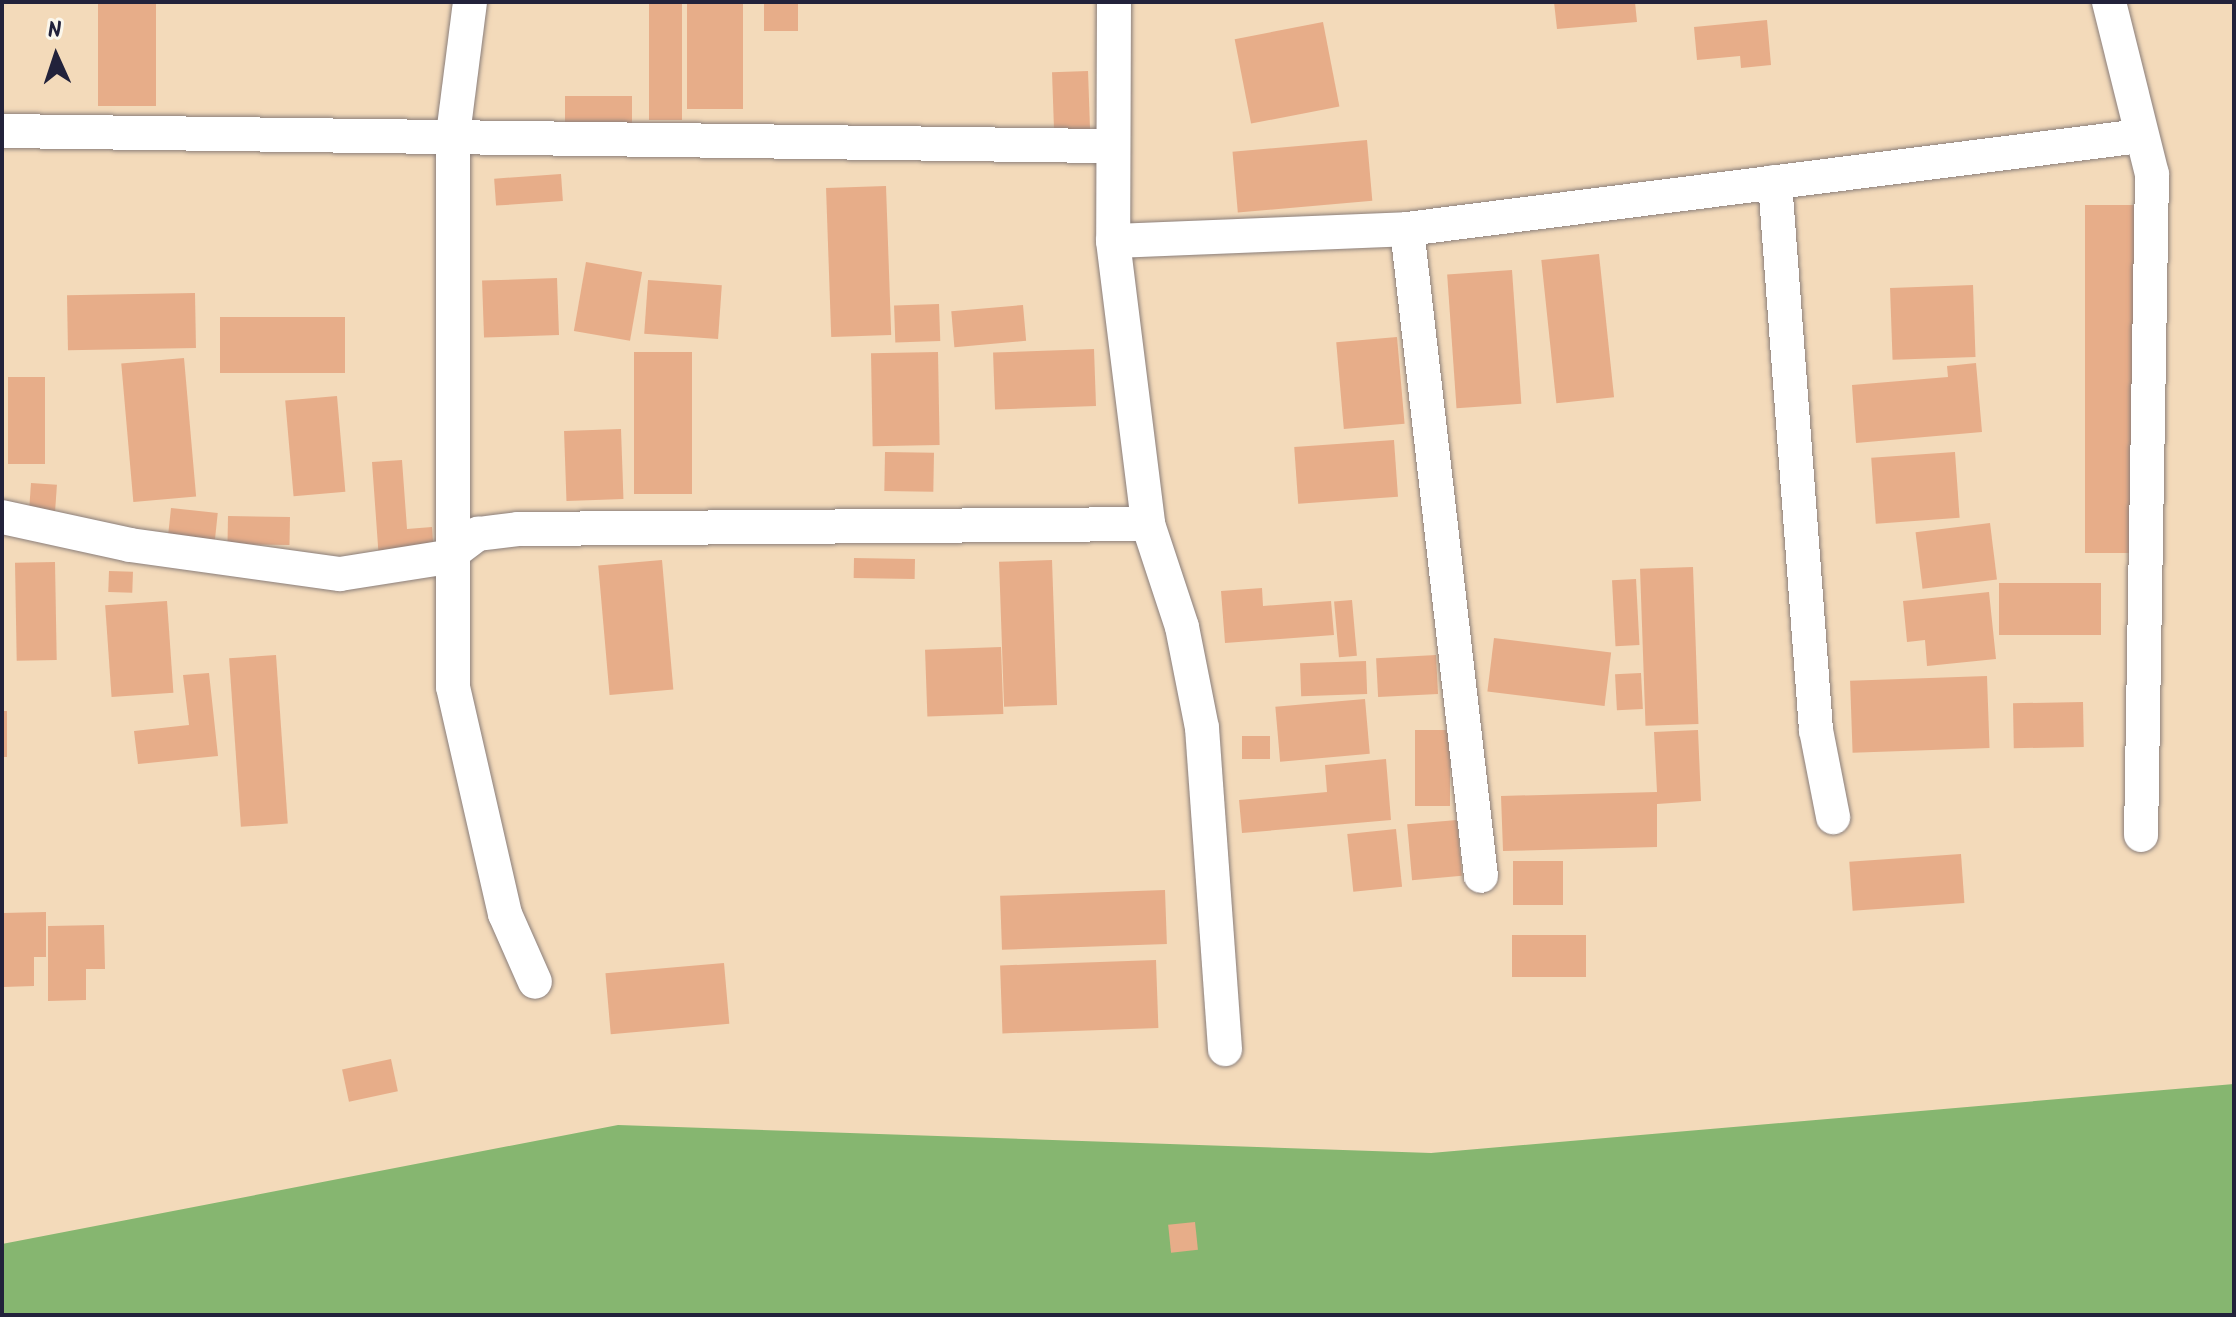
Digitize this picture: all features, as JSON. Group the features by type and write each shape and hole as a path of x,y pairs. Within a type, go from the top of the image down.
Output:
{"street":[{"path":"470,2 453,135 447,557 453,687 505,914 535,982"},
{"path":"1114,2 1110,146 1113,241 1148,524 1182,627 1202,728 1225,1049"},
{"path":"2109,2 2140,136 2152,174 2141,835"},
{"path":"2,131 1110,146"},
{"path":"1113,241 1407,229 2140,136"},
{"path":"1775,182 1816,730 1833,817"},
{"path":"1407,229 1481,876"},
{"path":"2,517 130,545 340,574 447,557 478,534 518,529 1148,524"}],"green space":[{"path":"2234,1084 2234,1315 2,1315 2,1244 618,1125 1431,1153"}],"building":[{"path":"98,2 156,2 156,106 98,106"},
{"path":"649,2 682,2 682,120 649,120"},
{"path":"687,2 743,2 743,109 687,109"},
{"path":"764,2 798,2 798,31 764,31"},
{"path":"1554,2 1635,2 1637,22 1557,29"},
{"path":"1767,20 1771,65 1741,68 1740,56 1697,60 1694,27"},
{"path":"1323,22 1339,106 1251,124 1235,39"},
{"path":"1088,71 1091,143 1055,144 1052,72"},
{"path":"565,96 632,96 632,127 565,127"},
{"path":"1367,140 1372,201 1238,213 1233,152"},
{"path":"561,174 563,201 496,206 494,179"},
{"path":"886,186 891,335 831,337 826,188"},
{"path":"2085,205 2134,205 2134,553 2085,553"},
{"path":"1599,254 1614,397 1556,403 1541,260"},
{"path":"586,262 642,272 630,341 574,331"},
{"path":"1512,270 1521,404 1457,408 1447,275"},
{"path":"557,278 559,335 484,338 482,281"},
{"path":"648,280 722,285 718,339 644,334"},
{"path":"1973,285 1976,357 1893,360 1890,288"},
{"path":"195,293 196,348 68,350 67,295"},
{"path":"939,304 940,341 895,343 894,306"},
{"path":"1023,305 1026,341 954,347 951,311"},
{"path":"220,317 345,317 345,373 220,373"},
{"path":"1397,337 1405,424 1344,429 1336,342"},
{"path":"1094,349 1096,406 995,409 993,353"},
{"path":"634,352 692,352 692,494 634,494"},
{"path":"938,352 940,445 873,446 871,353"},
{"path":"184,358 196,496 133,502 121,363"},
{"path":"1976,363 1982,432 1856,443 1852,385 1948,377 1947,366"},
{"path":"8,377 45,377 45,464 8,464"},
{"path":"337,396 345,492 294,496 285,401"},
{"path":"621,429 623,499 566,501 564,431"},
{"path":"1394,440 1398,497 1298,504 1294,447"},
{"path":"885,452 934,453 933,492 884,491"},
{"path":"1955,452 1960,518 1876,524 1871,458"},
{"path":"402,460 407,529 432,527 434,556 379,560 372,462"},
{"path":"31,483 57,485 55,512 29,510"},
{"path":"171,508 218,513 215,540 168,535"},
{"path":"228,516 290,517 290,545 228,544"},
{"path":"1990,523 1997,580 1923,589 1916,532"},
{"path":"854,558 915,559 915,579 854,578"},
{"path":"662,560 673,690 610,695 598,566"},
{"path":"1052,560 1057,705 1004,707 999,562"},
{"path":"55,562 57,660 17,661 15,563"},
{"path":"1693,567 1698,724 1646,726 1640,569"},
{"path":"109,571 133,572 132,593 108,592"},
{"path":"1636,579 1639,645 1615,646 1612,580"},
{"path":"1999,583 2101,583 2101,635 1999,635"},
{"path":"1262,588 1263,606 1331,601 1334,635 1225,643 1221,591"},
{"path":"1989,592 1996,659 1927,666 1925,640 1907,642 1903,601"},
{"path":"1352,600 1357,656 1339,657 1334,602"},
{"path":"167,601 173,693 112,697 105,605"},
{"path":"1494,638 1611,652 1605,706 1487,692"},
{"path":"1001,647 1003,714 927,717 925,650"},
{"path":"276,655 288,824 241,827 229,658"},
{"path":"1436,655 1438,694 1378,697 1376,658"},
{"path":"1366,661 1367,694 1301,696 1300,663"},
{"path":"209,673 218,756 138,764 134,731 189,725 183,675"},
{"path":"1641,673 1643,709 1617,710 1615,674"},
{"path":"1987,676 1990,748 1853,753 1850,681"},
{"path":"1365,699 1370,754 1280,762 1275,707"},
{"path":"2083,702 2084,747 2014,748 2013,703"},
{"path":"2,711 7,711 7,757 2,757"},
{"path":"1415,730 1450,730 1450,806 1415,806"},
{"path":"1698,730 1701,801 1657,804 1657,847 1503,851 1501,796 1657,792 1654,732"},
{"path":"1242,736 1270,736 1270,759 1242,759"},
{"path":"1386,759 1391,820 1242,833 1239,800 1327,792 1325,765"},
{"path":"1457,820 1462,876 1412,880 1407,824"},
{"path":"1396,829 1402,887 1353,892 1347,834"},
{"path":"1961,854 1964,903 1853,911 1849,862"},
{"path":"1513,861 1563,861 1563,905 1513,905"},
{"path":"1165,890 1167,944 1002,950 1000,896"},
{"path":"46,912 46,957 34,957 34,986 3,987 3,913"},
{"path":"104,925 105,969 86,969 86,1000 48,1001 48,926"},
{"path":"1512,935 1586,935 1586,977 1512,977"},
{"path":"1156,960 1158,1028 1002,1033 1000,965"},
{"path":"724,963 729,1024 611,1034 605,973"},
{"path":"391,1059 398,1091 349,1102 342,1069"},
{"path":"1195,1222 1198,1250 1171,1253 1168,1225"}]}
